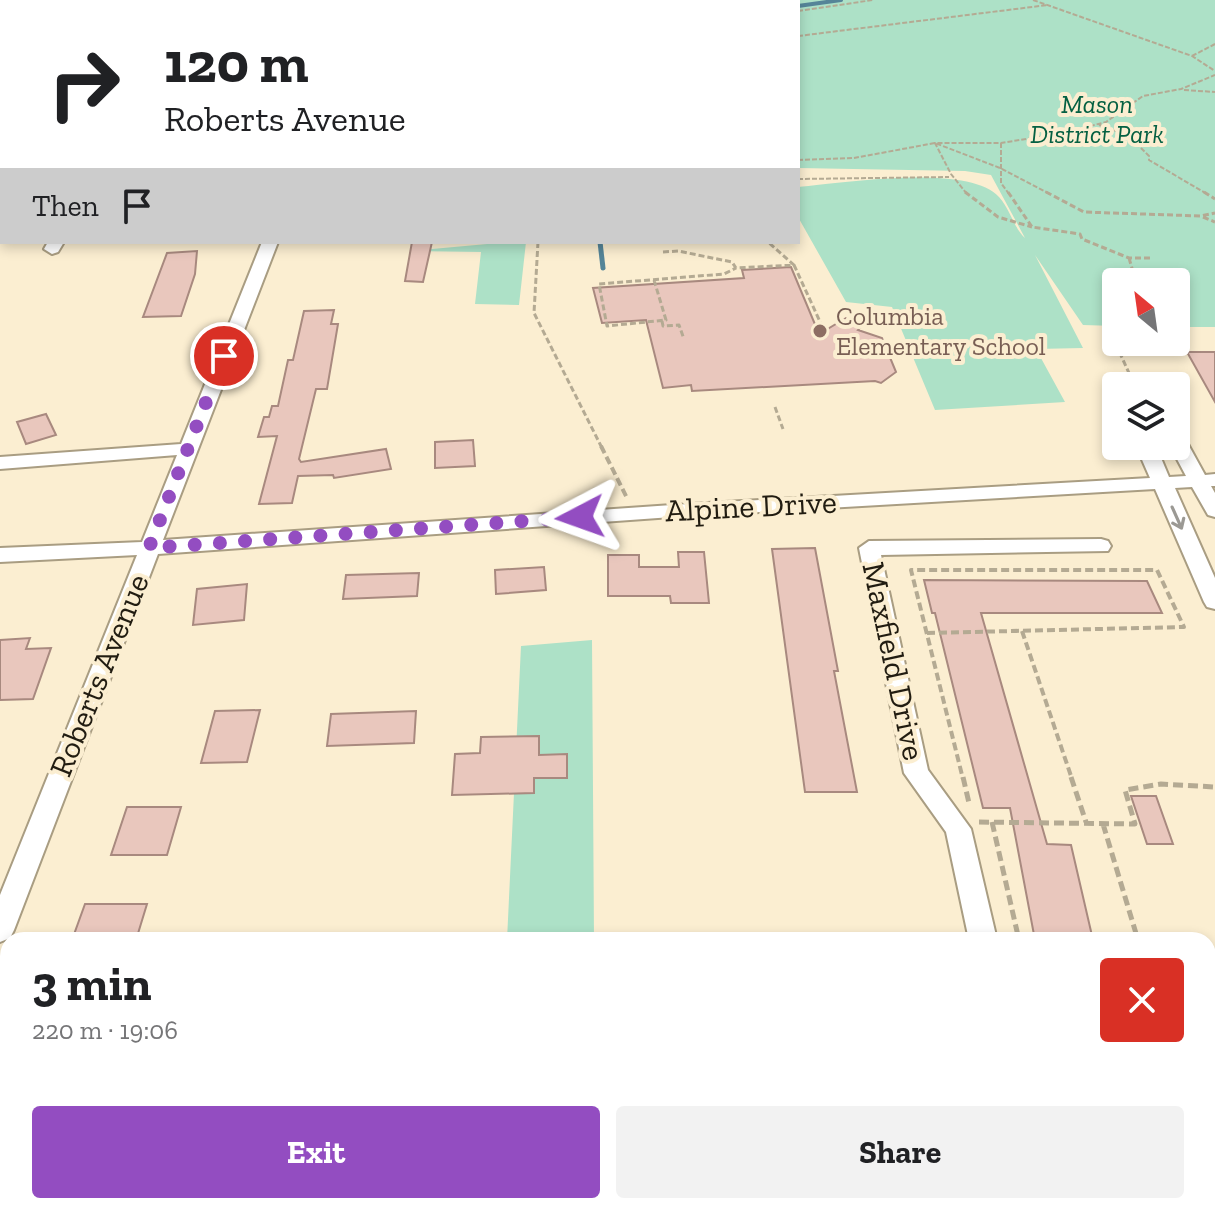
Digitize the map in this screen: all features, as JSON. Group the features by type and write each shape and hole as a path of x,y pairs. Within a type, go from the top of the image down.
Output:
{"street":[{"name":"Roberts Avenue","path":"0,930 186,449 269,244"},
{"path":"0,463 186,449"},
{"path":"1190,458 1207,480 1215,511"},
{"path":"1152,460 1215,602"},
{"name":"Alpine Drive","path":"0,555 1207,480"},
{"name":"Maxfield Drive","path":"981,932 958,829 916,773 869,548 1101,546"}],"path":[{"path":"800,11 873,0"},
{"path":"800,160 854,158 935,143 1001,143 1097,124 1106,122 1143,96 1181,89 1215,73 1192,56 1033,0"},
{"path":"800,36 1048,5"},
{"path":"1192,56 1215,44"},
{"path":"1181,89 1215,92"},
{"path":"1097,124 1128,135 1149,156 1149,160 1215,199"},
{"path":"935,143 1000,168 1084,212 1201,216 1215,213"},
{"path":"935,143 949,177 990,215 1015,225 1080,234 1082,239 1129,258 1152,258"},
{"path":"1001,143 1001,183 1032,227"},
{"path":"800,179 949,177"},
{"path":"1201,216 1215,222"},
{"path":"538,244 534,313 627,499"},
{"path":"770,244 794,265 822,326"},
{"path":"663,252 678,251 732,262 736,268"},
{"path":"1129,258 1132,268"},
{"path":"654,280 666,320 607,326 599,284 724,274 736,268 794,265"},
{"path":"662,321 663,326 679,325 684,339"},
{"path":"775,407 783,429"},
{"path":"927,633 1184,627 1157,570 911,570 970,807"},
{"path":"1022,631 1086,823"},
{"path":"973,821 1135,824 1125,790 1161,784 1215,787"},
{"path":"992,822 1017,932"},
{"path":"1103,824 1136,932"}],"green space":[{"name":"Mason District Park","path":"800,0 1215,0 1215,327 1190,327 1190,268 1102,268 1102,326 1083,325 1035,255 1083,348 1036,349 1065,402 935,410 892,307 846,302 800,221 800,187 873,179 961,181 983,187 999,197 1025,238 991,175 965,171 800,168"},
{"path":"526,244 519,305 475,304 481,252 410,251"},
{"path":"592,640 594,932 507,932 521,646"}],"building":[{"path":"412,244 432,244 423,282 405,281"},
{"path":"197,251 195,274 181,316 143,317 167,253"},
{"path":"791,267 819,334 846,318 863,325 858,330 882,338 896,372 881,383 692,391 691,385 663,388 646,320 602,323 593,288 744,278 742,270"},
{"path":"334,310 331,324 338,324 327,389 316,389 299,459 301,462 386,449 391,469 334,478 333,475 298,476 292,503 259,504 277,436 258,437 264,417 269,417 272,406 278,406 288,360 293,360 304,311"},
{"path":"1190,352 1215,352 1215,402 1189,356"},
{"path":"46,414 56,435 26,444 17,422"},
{"path":"473,440 475,466 435,468 435,442"},
{"path":"815,548 857,792 805,792 772,549"},
{"path":"678,552 704,552 709,603 671,603 670,596 608,596 608,555 639,555 639,567 679,567"},
{"path":"544,567 546,590 496,594 495,570"},
{"path":"419,573 417,596 343,599 346,575"},
{"path":"924,580 1147,581 1162,613 981,613 1047,844 1071,845 1091,932 1033,932 1010,808 983,808 935,613 932,613"},
{"path":"247,584 244,620 193,625 197,589"},
{"path":"30,638 26,649 51,648 33,699 0,700 0,640"},
{"path":"260,710 247,762 201,763 215,711"},
{"path":"416,711 414,743 327,746 331,714"},
{"path":"539,736 539,755 567,754 567,778 534,778 534,793 452,795 455,754 480,753 481,737"},
{"path":"1131,796 1156,796 1173,844 1147,844"},
{"path":"127,807 181,807 167,855 111,855"},
{"path":"85,904 147,904 138,932 75,932"}],"waterway":[{"path":"800,6 841,0"},
{"path":"600,244 603,268"}],"place":[{"name":"Columbia Elementary School","path":"820,331"}],"route":[{"path":"224,356 149,548 580,517"}]}
